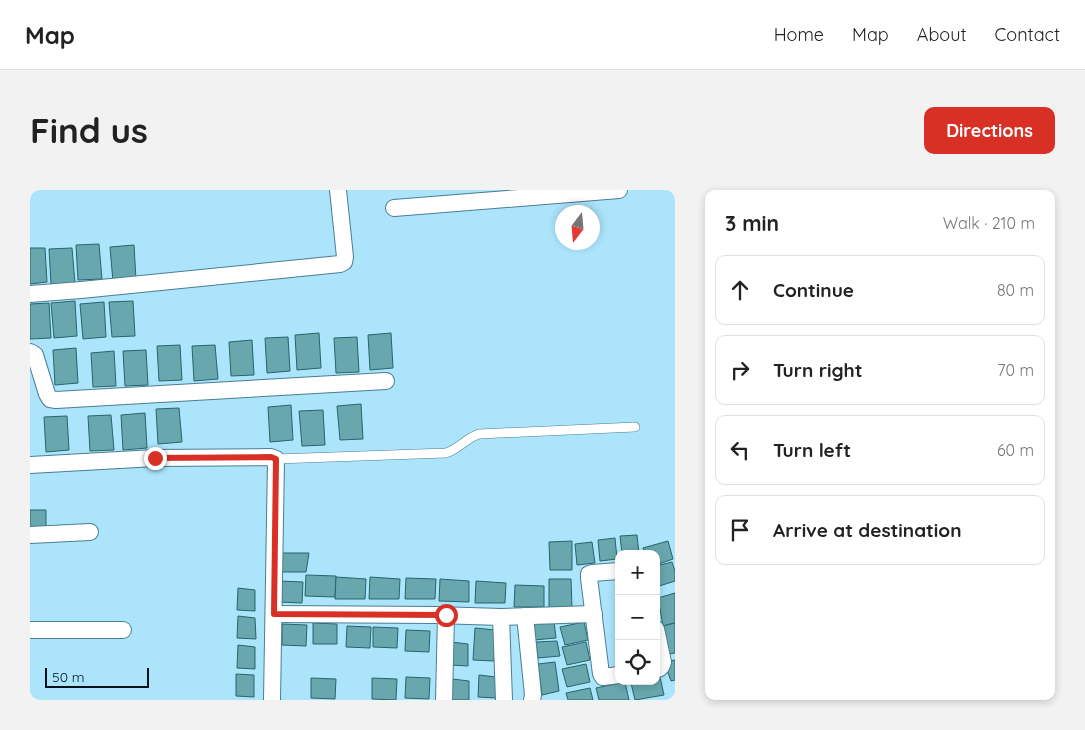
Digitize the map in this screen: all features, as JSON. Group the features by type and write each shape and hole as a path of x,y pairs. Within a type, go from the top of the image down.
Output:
{"street":[{"path":"30,294 340,264 344,262 345,257 338,190"},
{"path":"394,208 506,194 619,190"},
{"path":"30,352 35,355 47,394 50,399 56,400 386,381"},
{"path":"30,465 155,458 271,457 276,459 272,700"},
{"path":"30,535 90,532"},
{"path":"615,571 592,573 589,578 601,674 603,677 615,676"},
{"path":"274,614 501,617 594,614"},
{"path":"444,700 446,615"},
{"path":"525,616 532,700"},
{"path":"501,617 504,700"},
{"path":"30,630 123,630"},
{"path":"660,647 663,662 660,668"}],"lane":[{"path":"276,459 446,453 452,451 472,436 479,434 635,427"}],"building":[{"path":"99,244 102,279 78,280 76,245"},
{"path":"134,245 136,280 113,282 110,247"},
{"path":"30,248 45,248 47,282 30,284"},
{"path":"72,248 75,283 51,284 49,249"},
{"path":"75,301 77,336 54,338 51,303"},
{"path":"133,301 135,336 112,337 109,302"},
{"path":"104,302 106,337 83,339 80,304"},
{"path":"49,303 51,338 30,339 30,304"},
{"path":"319,333 321,368 297,370 295,335"},
{"path":"391,333 393,368 370,370 368,335"},
{"path":"288,337 290,371 267,373 265,338"},
{"path":"357,337 359,372 336,373 334,338"},
{"path":"252,340 254,375 231,376 229,342"},
{"path":"180,345 182,380 159,381 157,346"},
{"path":"215,345 218,379 194,381 192,346"},
{"path":"76,348 78,383 55,385 53,350"},
{"path":"146,350 148,385 125,386 123,351"},
{"path":"114,351 116,386 93,387 91,353"},
{"path":"361,404 363,439 340,440 337,406"},
{"path":"291,405 293,440 270,442 268,407"},
{"path":"179,408 182,442 158,444 156,409"},
{"path":"323,410 325,445 302,446 299,411"},
{"path":"145,413 147,448 123,450 121,415"},
{"path":"111,415 114,450 90,451 88,416"},
{"path":"67,416 69,450 46,452 44,417"},
{"path":"30,510 46,510 46,529 30,528"},
{"path":"637,535 639,550 622,550 620,536"},
{"path":"615,538 615,559 600,561 598,540"},
{"path":"572,541 572,570 550,570 549,542"},
{"path":"668,541 673,559 660,564 660,550 644,550 643,548"},
{"path":"592,542 595,563 577,565 575,544"},
{"path":"282,553 309,553 306,572 280,572"},
{"path":"672,562 675,571 675,581 660,586 660,565"},
{"path":"306,575 336,576 335,597 305,596"},
{"path":"336,577 366,579 365,599 335,599"},
{"path":"370,577 400,579 399,599 369,599"},
{"path":"406,578 436,579 435,599 405,599"},
{"path":"440,579 469,581 469,602 439,601"},
{"path":"549,579 571,579 572,607 549,608"},
{"path":"279,581 303,582 302,603 278,602"},
{"path":"476,581 506,583 505,603 475,603"},
{"path":"515,585 544,586 544,607 514,607"},
{"path":"238,588 255,590 255,611 237,610"},
{"path":"675,593 675,623 663,626 660,597"},
{"path":"238,616 255,618 256,639 237,638"},
{"path":"554,622 556,638 534,640 532,624"},
{"path":"584,622 588,640 565,645 560,627"},
{"path":"313,623 337,624 337,644 313,644"},
{"path":"675,623 675,653 668,654 663,626"},
{"path":"282,624 307,625 306,646 282,645"},
{"path":"347,626 371,627 370,648 346,647"},
{"path":"373,627 398,628 397,648 373,647"},
{"path":"475,628 496,630 494,661 473,660"},
{"path":"406,630 430,631 429,652 405,651"},
{"path":"557,641 560,656 538,658 536,642"},
{"path":"451,642 468,644 468,666 450,665"},
{"path":"586,642 590,660 567,665 562,647"},
{"path":"238,645 255,647 255,669 237,668"},
{"path":"675,660 675,680 671,681 664,662"},
{"path":"555,662 559,691 542,695 538,664"},
{"path":"586,664 590,682 567,687 562,669"},
{"path":"236,674 254,675 254,697 236,696"},
{"path":"479,675 496,677 496,698 478,697"},
{"path":"406,677 430,678 429,699 405,698"},
{"path":"660,677 664,695 635,700 631,685 660,685"},
{"path":"311,678 336,679 335,699 311,698"},
{"path":"372,678 397,679 396,700 372,699"},
{"path":"452,679 469,681 469,700 451,700"},
{"path":"615,684 626,685 629,700 599,700 596,688"},
{"path":"590,688 593,700 568,700 566,693"}],"route":[{"path":"155,458 271,457 276,459 274,614 446,615"}]}
